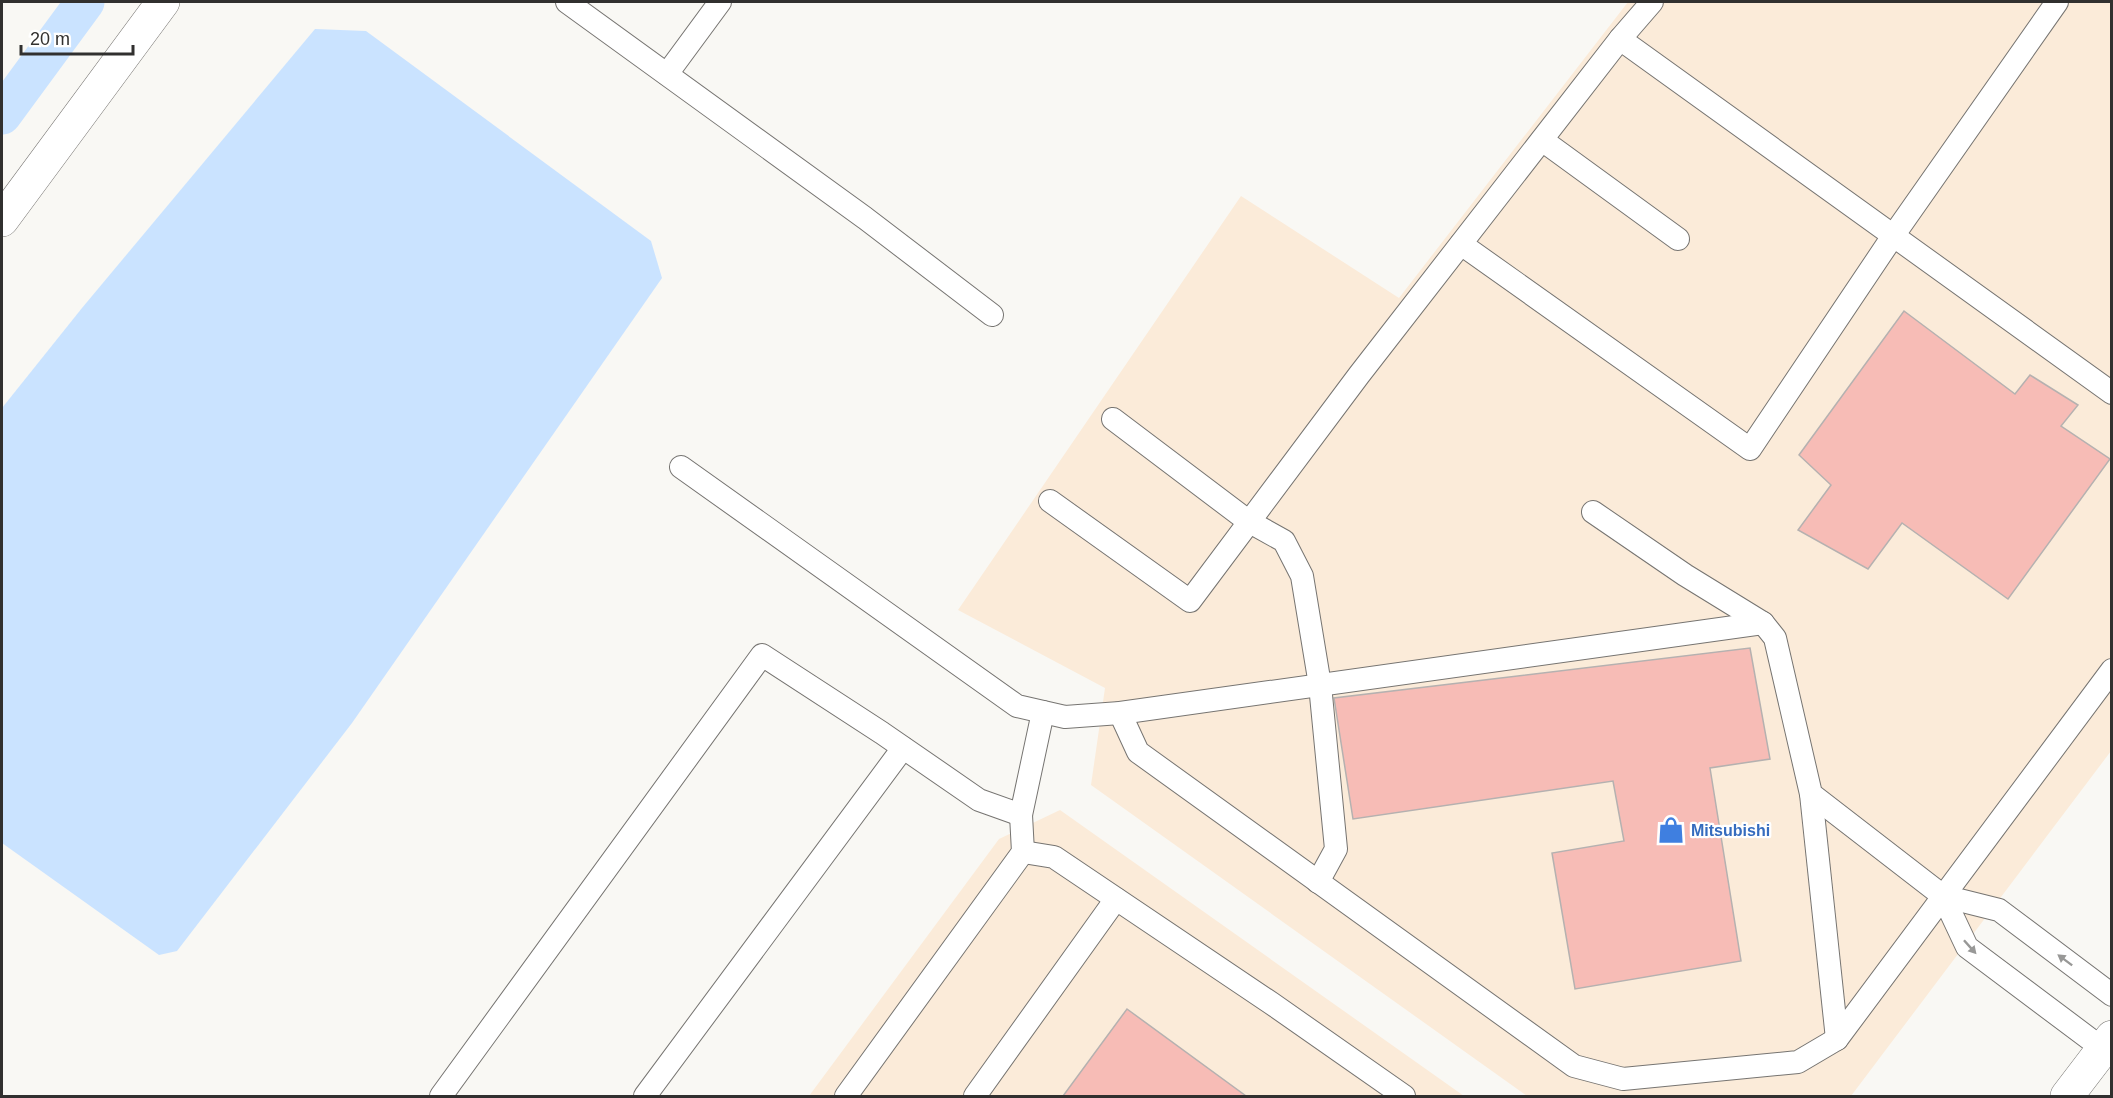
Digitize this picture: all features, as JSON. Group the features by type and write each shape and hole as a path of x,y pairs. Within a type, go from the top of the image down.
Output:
{"street":[{"path":"2,220 163,2"},
{"path":"2067,1096 2107,1043"}],"lane":[{"path":"567,2 865,218 992,315"},
{"path":"667,74 720,2"},
{"path":"1050,501 1190,601 1248,521 1461,244 1620,39 1652,2"},
{"path":"1461,244 1750,449 1893,236 2057,2"},
{"path":"1620,39 2112,393"},
{"path":"1542,140 1678,239"},
{"path":"1113,419 1248,521 1284,541 1302,576 1320,685 1336,849 1318,882"},
{"path":"681,467 1017,706 1065,717 1120,713 1763,623"},
{"path":"1593,512 1685,575 1763,623 1775,638 1811,794 1837,1039"},
{"path":"441,1096 762,655 979,800 1021,815"},
{"path":"1120,713 1138,752 1574,1066 1623,1080 1798,1062 1837,1039 2112,670"},
{"path":"846,1096 1023,852 1021,815 1043,712"},
{"path":"645,1096 903,748"},
{"path":"1811,794 1943,896 1999,910 2112,995"},
{"path":"1023,852 1054,857 1404,1096"},
{"path":"1943,896 1967,947 2107,1043"},
{"path":"975,1096 1116,899"}],"shaded area":[{"path":"1628,2 2111,2 2111,751 1851,1096 1527,1096 1091,785 1105,688 958,610 1241,196 1399,298"},
{"path":"1060,810 1464,1096 809,1096 999,839"}],"water":[{"path":"315,29 366,31 651,241 662,278 352,723 177,951 159,955 2,843 2,408 82,308"}],"building":[{"path":"1904,311 2015,394 2030,375 2078,405 2061,426 2110,459 2008,599 1902,523 1868,569 1798,530 1831,485 1799,455"},
{"name":"Mitsubishi","path":"1750,648 1770,759 1710,768 1741,961 1575,989 1552,853 1624,841 1613,781 1353,819 1334,698"},
{"path":"1127,1009 1246,1096 1063,1096"}],"waterway":[{"path":"2,115 85,2"}],"place":[{"name":"Mitsubishi","path":"1671,830"}]}
